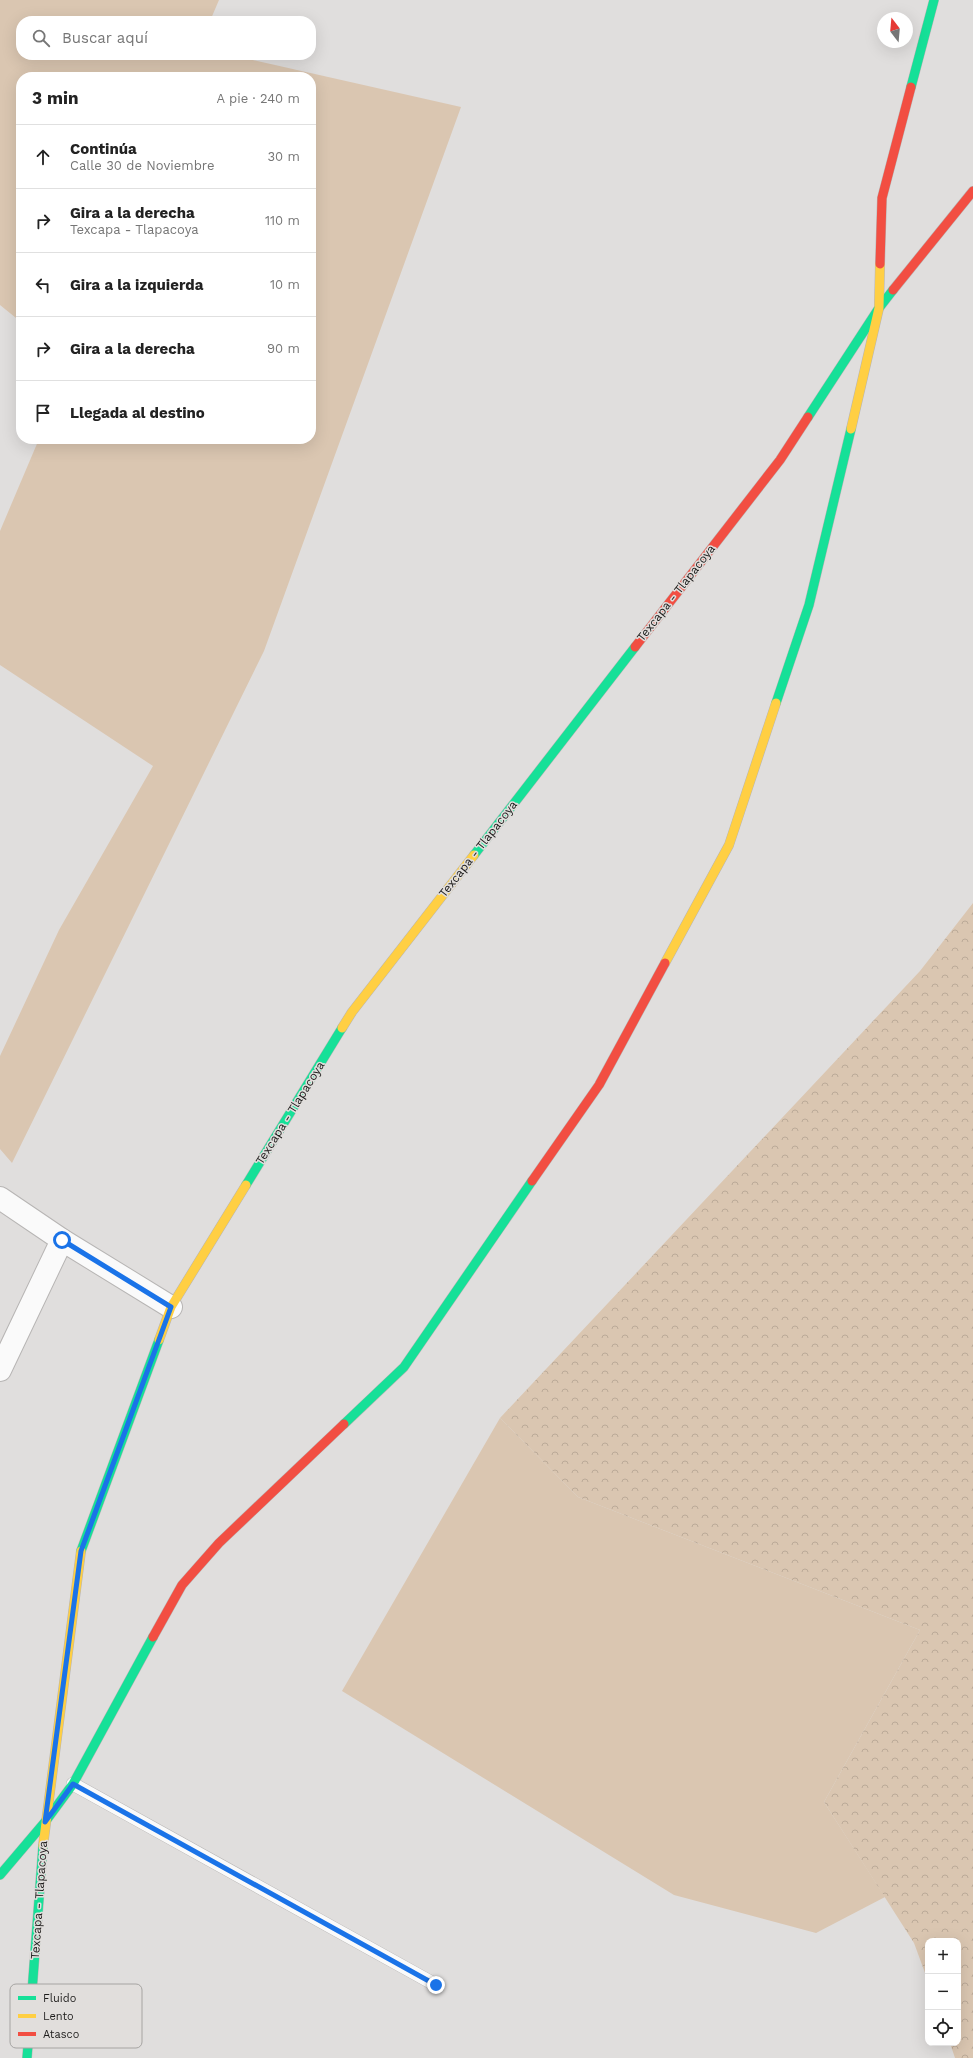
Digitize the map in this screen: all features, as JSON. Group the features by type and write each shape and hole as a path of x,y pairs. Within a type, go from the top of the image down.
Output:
{"street":[{"path":"0,1875 45,1822 73,1784 182,1584 219,1543 404,1367 602,1078 729,845 809,605 879,308 882,198 934,0"},
{"name":"Texcapa - Tlapacoya","path":"33,1984 45,1822 81,1551 171,1307 352,1012 780,460 879,308 973,191"},
{"path":"0,1198 62,1240 171,1307"},
{"path":"0,1370 62,1240"},
{"name":"Texcapa - Tlapacoya","path":"27,2058 28,2048"}],"lane":[{"path":"73,1784 436,1985"}],"green space":[{"path":"0,0 219,0 212,16 16,16 16,60 253,60 306,72 16,72 16,318 0,305"},
{"path":"316,74 461,107 264,651 12,1163 0,1149 0,1056 59,930 153,766 0,665 0,531 37,444 316,444"},
{"path":"973,903 973,2058 955,2058 951,2046 961,2046 961,1938 925,1938 925,1973 914,1943 824,1802 920,1630 578,1497 500,1418 920,971"},
{"path":"500,1418 578,1497 920,1630 824,1802 885,1897 816,1933 674,1895 342,1691"}],"traffic: fast":[{"path":"911,87 934,0"},
{"path":"808,417 879,308 893,290"},
{"path":"776,703 809,605 851,429"},
{"path":"474,855 635,647"},
{"path":"246,1185 342,1028"},
{"path":"344,1424 404,1367 532,1181"},
{"path":"81,1551 159,1340"},
{"path":"0,1875 45,1822 73,1784 153,1637"},
{"path":"33,1984 43,1846"},
{"path":"27,2058 28,2048"}],"traffic: slow":[{"path":"851,429 879,308 880,264"},
{"path":"665,963 729,845 776,703"},
{"path":"342,1028 352,1012 474,855"},
{"path":"159,1340 171,1307 246,1185"},
{"path":"43,1846 81,1551"}],"traffic: jam":[{"path":"880,264 882,198 911,87"},
{"path":"893,290 973,191"},
{"path":"635,647 780,460 808,417"},
{"path":"532,1181 599,1085 665,963"},
{"path":"153,1637 182,1585 219,1543 344,1424"}],"route":[{"path":"62,1240 171,1307 81,1551 45,1822 73,1784 436,1985"}]}
